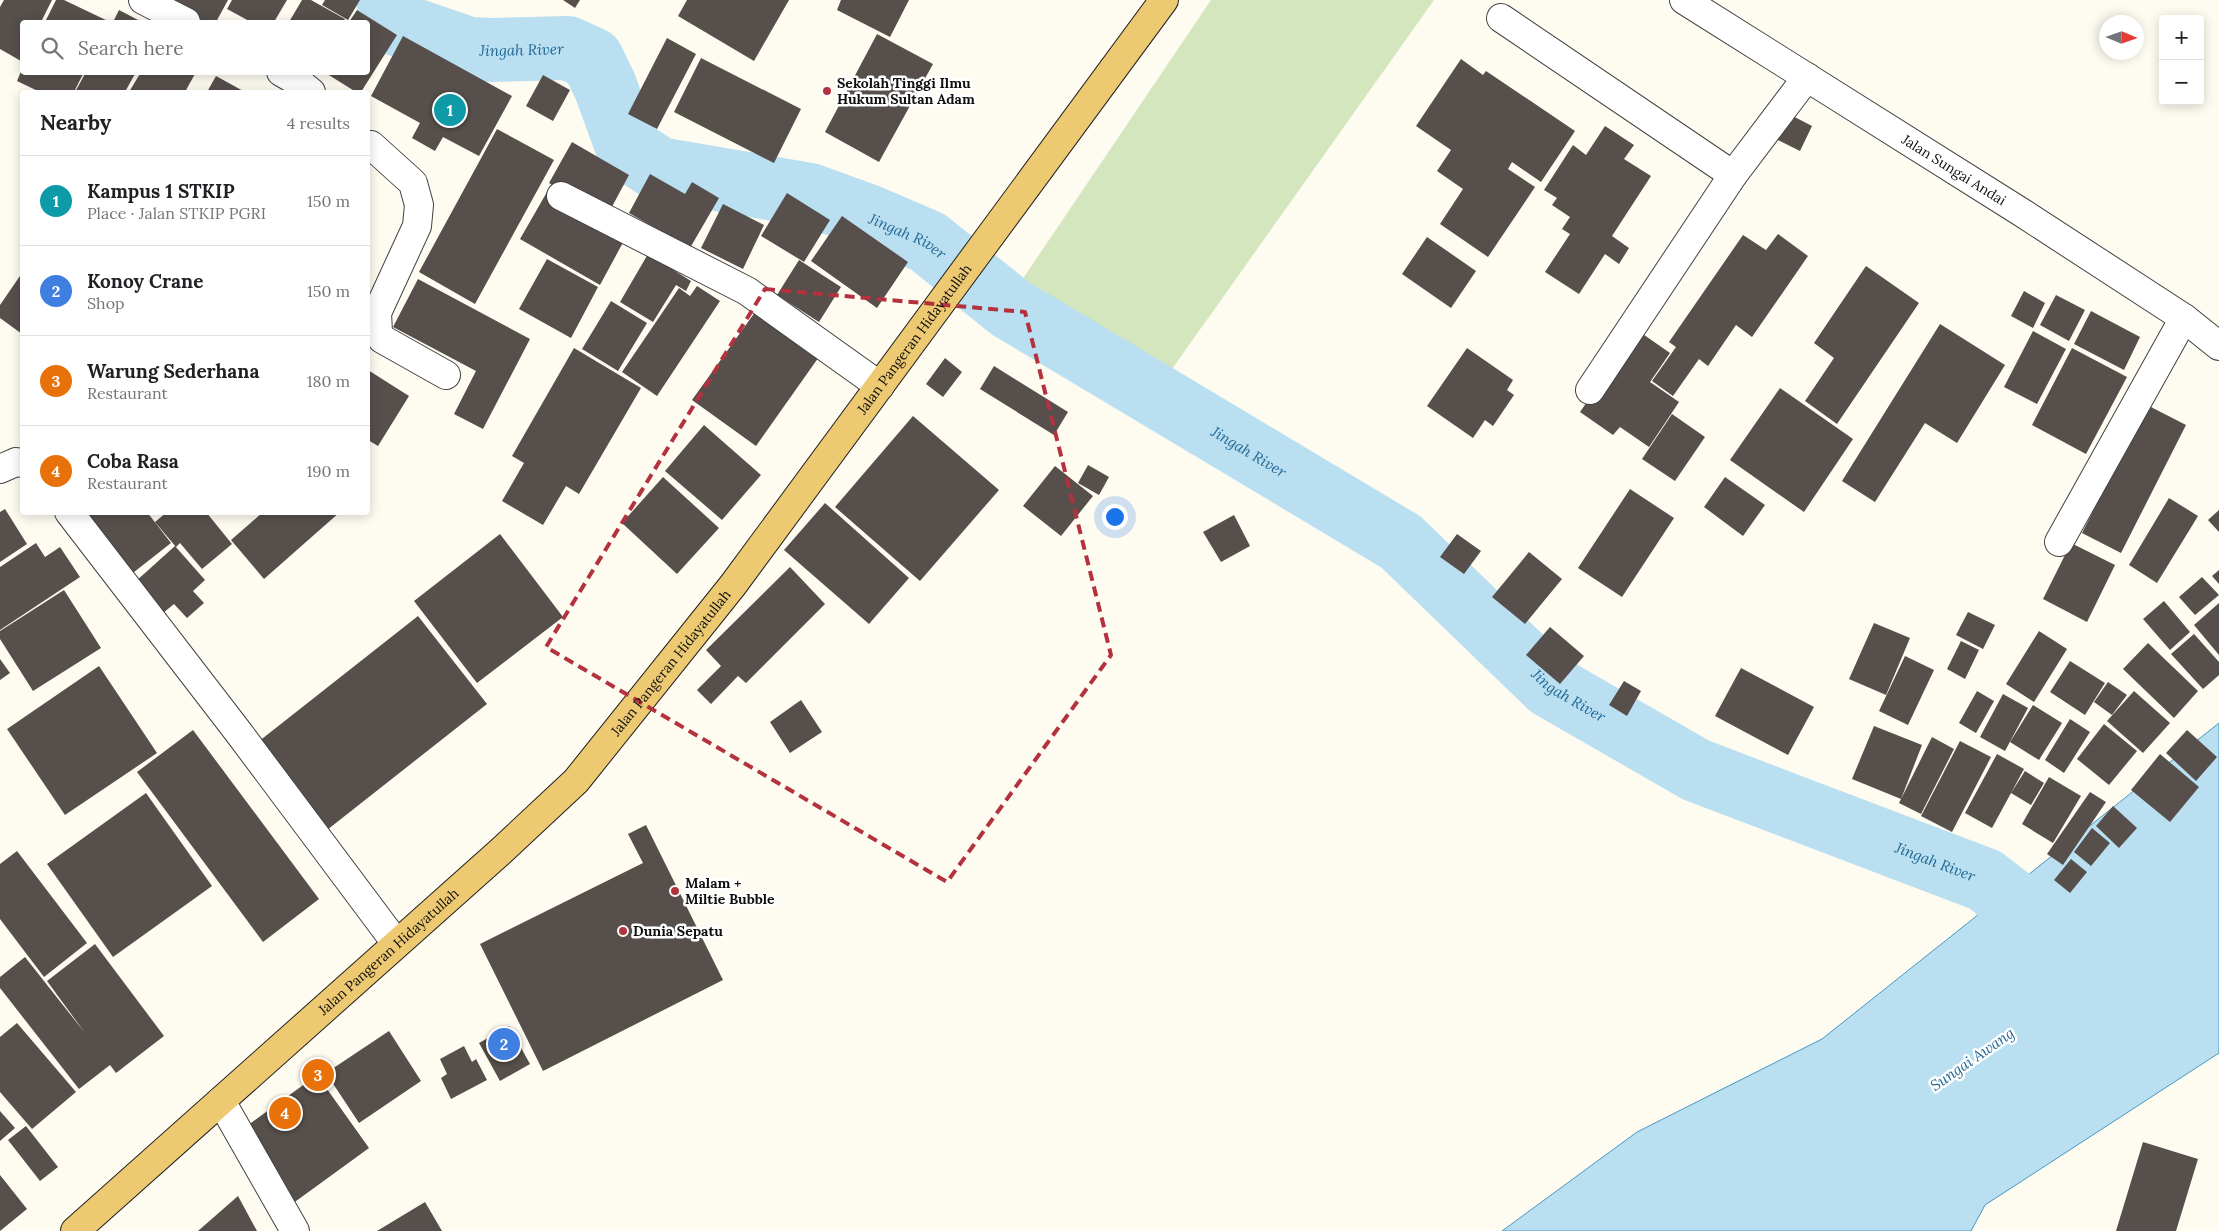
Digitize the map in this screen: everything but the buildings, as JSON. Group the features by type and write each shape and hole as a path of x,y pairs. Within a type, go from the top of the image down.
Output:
{"main road":[{"name":"Jalan Pangeran Hidayatullah","path":"75,1231 576,781 733,586 1164,0"}],"street":[{"path":"143,0 182,20"},
{"name":"Jalan Sungai Andai","path":"1684,0 2184,318 2219,346"},
{"path":"1502,18 1733,175"},
{"path":"1590,390 1733,175 1807,77"},
{"path":"370,147 413,183 419,205 417,226 376,313 378,332 382,339 446,375"},
{"path":"561,196 747,292 880,386"},
{"path":"2059,542 2184,318"},
{"path":"0,469 16,462 20,463"},
{"path":"71,515 239,733 396,943"},
{"path":"221,1101 295,1231"}],"highlighted area":[{"path":"765,289 1025,312 1111,655 947,882 546,647"}],"green space":[{"path":"1211,0 1434,0 1172,369 1022,280"}],"water":[{"name":"Sungai Awang","path":"2219,723 2219,1053 1985,1205 1971,1231 1502,1231 1637,1132 1822,1039"}],"waterway":[{"name":"Jingah River","path":"388,0 399,25 469,49 568,48 592,59 605,86 628,149 659,169 810,195 865,215 928,242 1010,308 1401,542 1550,686 1696,770 1985,880 2057,936 2076,940"}],"place":[{"name":"Sekolah Tinggi Ilmu Hukum Sultan Adam","path":"827,91"},
{"name":"Kampus 1 STKIP","path":"450,110"},
{"name":"Malam + Miltie Bubble","path":"675,891"},
{"name":"Dunia Sepatu","path":"623,931"},
{"name":"Konoy Crane","path":"504,1044"},
{"name":"Warung Sederhana","path":"318,1075"},
{"name":"Coba Rasa","path":"285,1113"}]}
